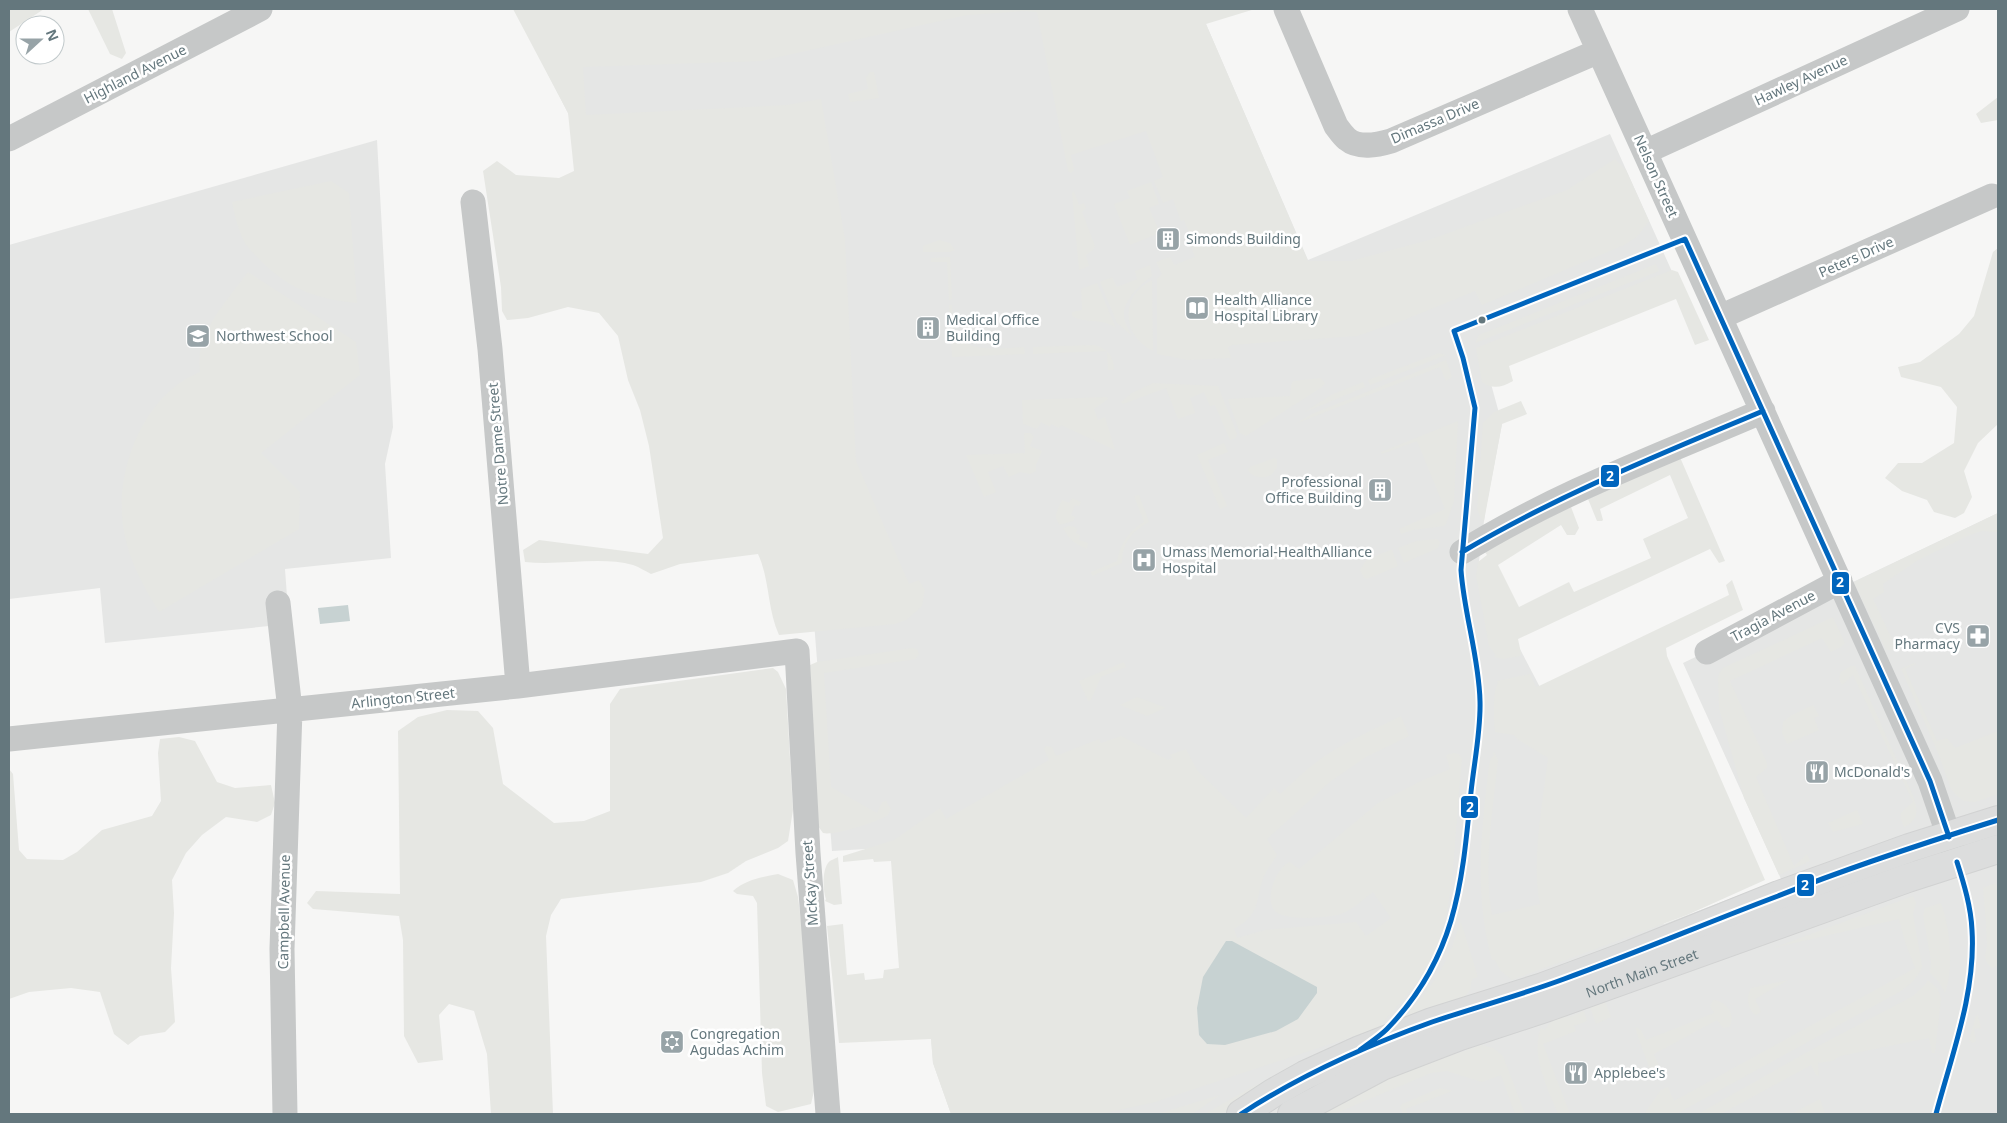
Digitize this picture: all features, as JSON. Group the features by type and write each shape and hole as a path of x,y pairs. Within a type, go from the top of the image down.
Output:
{"main road":[{"name":"North Main Street","path":"1241,1114 1273,1092 1360,1050 1469,1009 1543,987 1632,954 1779,895 1909,848 1949,837 1998,820"},
{"name":"North Main Street","path":"1292,1114 1382,1066 1460,1036 1548,1007 1794,918 1998,849"}],"street":[{"name":"Highland Avenue","path":"9,139 260,9"},
{"name":"Dimassa Drive","path":"1286,9 1336,126 1347,140 1361,145 1376,145 1390,141 1599,51"},
{"name":"Nelson Street","path":"1580,9 1930,781 1957,862"},
{"name":"Hawley Avenue","path":"1645,152 1957,9"},
{"name":"Peters Drive","path":"1720,317 1992,196"},
{"name":"Notre Dame Street","path":"473,202 490,349 518,686"},
{"path":"1462,552 1526,515 1566,495 1762,411"},
{"name":"Tragia Avenue","path":"1708,652 1840,581"},
{"name":"Campbell Avenue","path":"278,603 290,710 282,949 285,1114"},
{"name":"Arlington Street","path":"9,739 518,686 797,651"},
{"name":"McKay Street","path":"797,651 808,853 828,1114"}],"shaded area":[{"path":"9,9 44,9 35,15 15,15 15,28 9,32"},
{"path":"88,9 112,9 126,53 122,59 110,54"},
{"path":"513,9 1255,9 1206,24 1308,261 1351,261 1429,240 1567,190 1615,159 1626,170 1649,221 1637,237 1624,245 1482,305 1475,291 1404,320 1357,336 1232,345 1228,347 1231,358 1188,360 1157,354 1157,279 1162,274 1156,262 1170,257 1174,265 1195,257 1191,247 1194,245 1184,220 1181,221 1173,199 1163,203 1154,181 1163,177 1146,131 1071,155 1074,170 1071,173 1068,171 1037,12 1024,11 967,15 761,61 583,67 586,115 787,105 821,99 845,239 856,461 909,584 919,580 925,590 922,606 906,620 895,624 779,635 772,615 765,574 758,554 680,564 651,574 635,566 620,562 525,562 523,550 539,540 648,554 663,538 649,446 640,410 628,380 618,336 599,313 568,307 528,318 507,320 502,311 501,287 483,171 497,161 516,175 559,178 574,171 568,113"},
{"name":"Umass Memorial-HealthAlliance Hospital","path":"537,9 1093,9 1206,24 1308,260 1610,134 1674,276 1482,351 1502,424 1485,513 1478,569 1664,924 1781,879 1683,663 1998,513 1998,1114 951,1114 933,1063 916,846 832,851 778,164 600,175 519,18"},
{"path":"870,72 874,72 879,98 850,102 848,94 868,89 866,78"},
{"path":"1998,97 1998,120 1981,123 1976,114"},
{"name":"Northwest School","path":"377,140 393,427 385,464 391,558 285,569 289,624 105,643 100,588 9,599 9,245"},
{"path":"331,181 349,193 357,303 330,299 306,292 274,273 245,243 232,202"},
{"path":"1151,182 1159,204 1149,208 1160,233 1130,245 1114,204 1130,198 1127,191"},
{"path":"1074,191 1079,205 1084,203 1086,208 1082,212 1095,246 1086,255 1089,266 1079,270 1072,193"},
{"path":"939,240 950,243 955,250 950,252 923,252 923,246"},
{"path":"1998,248 1998,424 1978,443 1964,471 1972,497 1964,513 1955,518 1934,512 1927,500 1902,491 1885,478 1898,463 1922,463 1954,443 1957,407 1941,387 1901,377 1898,367 1920,362 1959,334 1974,316 1993,252"},
{"path":"950,257 952,299 949,300 947,262 931,262 931,258"},
{"path":"1656,264 1659,271 1475,343 1479,335"},
{"path":"1150,265 1152,276 1129,299 1124,311 1125,322 1132,336 1117,323 1100,282 1112,277 1117,287 1137,279 1135,271"},
{"path":"1672,270 1678,272 1709,340 1695,345 1676,299 1509,366 1513,381 1505,385 1494,387 1482,382 1476,348"},
{"path":"248,272 356,342 360,375 261,453 300,492 299,529 159,612 133,563 126,543 122,509 123,486 128,462 136,439 148,417 162,399 180,383 200,372 199,358 207,331 222,306"},
{"path":"1152,280 1153,351 1142,344 1135,336 1128,316 1134,295"},
{"path":"1097,283 1116,328 1099,321 1082,320 1072,316 1072,312 1082,310 1081,289"},
{"path":"949,305 952,305 955,332 967,344 986,348 1024,347 1025,354 952,357"},
{"path":"1094,345 1107,351 1033,354 1033,347"},
{"path":"1107,352 1113,361 1114,370 1108,370"},
{"path":"1439,353 1446,355 1370,385 1368,380"},
{"path":"1446,360 1452,377 1446,381 1440,367 1295,424 1312,414"},
{"path":"1320,378 1325,383 1322,387 1246,436 1240,433 1228,399 1290,396 1293,381"},
{"path":"1363,382 1365,387 1305,412 1331,395"},
{"path":"1153,383 1218,386 1237,434 1236,438 1230,440 1215,405 1210,406 1204,392 1190,398 1195,413 1178,419 1166,388 1123,404 1121,402 1132,393"},
{"path":"1107,397 1108,399 1094,409 1098,420 1105,417 1115,450 1061,425 1059,428 1051,424 1050,427 1041,422 1037,429 1023,424 1022,400"},
{"path":"1521,401 1527,414 1502,424 1484,521 1481,519 1477,509 1483,423 1494,412"},
{"path":"1458,421 1454,501 1446,524 1444,526 1413,530 1401,534 1399,529 1445,509 1417,441 1382,454 1381,452"},
{"path":"1024,433 1030,433 1034,436 1030,446 1042,451 1036,465 1036,471 1030,474 1020,472 1009,477 1003,466 988,472 996,492 984,497 966,455 1025,453"},
{"path":"1224,443 1228,452 1208,460 1227,506 1220,509 1197,455"},
{"path":"1679,455 1725,561 1719,563 1710,549 1518,639 1520,656 1504,659 1494,657 1496,655 1489,646 1476,575 1478,562 1487,555 1485,552 1504,539 1571,507 1579,528 1575,535 1567,535 1561,525 1498,565 1519,607 1569,582 1574,592 1651,558 1643,539 1688,518 1670,475 1600,509 1602,521 1597,521 1588,499"},
{"path":"1274,458 1277,459 1277,468 1271,475 1258,477 1248,470 1250,467"},
{"path":"1139,495 1149,522 1129,538 1122,556 1122,563 1092,576 1091,572 1117,561 1120,549 1126,538 1144,522 1134,496"},
{"path":"1072,498 1081,502 1079,506 1075,505 1071,515 1075,517 1073,521 1060,525 1056,519 1056,513 1062,500 1069,503"},
{"path":"1998,513 1997,532 1981,531 1970,535 1918,560 1883,584 1884,592 1873,599 1896,647 1894,650 1886,650 1854,582"},
{"path":"1075,527 1076,533 1080,535 1079,540 1088,543 1087,549 1075,543 1067,536 1063,528"},
{"path":"1437,539 1440,542 1438,548 1404,563 1398,548 1416,541"},
{"path":"1392,550 1398,566 1367,579 1364,578 1360,570 1366,560"},
{"path":"1732,580 1743,610 1666,648 1667,656 1765,880 1687,915 1512,980 1501,971 1495,960 1492,960 1483,912 1481,864 1489,766 1494,752 1498,760 1488,877 1492,915 1540,904 1537,851 1548,758 1517,739 1514,735 1495,732 1494,700 1497,681 1530,674 1536,687 1539,686 1729,595 1726,585"},
{"path":"348,605 350,621 320,624 318,608"},
{"path":"1833,617 1845,643 1841,647 1831,652 1822,638 1730,681 1767,763 1767,768 1756,777 1794,866 1807,854 1810,861 1779,875 1744,798 1719,708 1719,674 1723,668"},
{"path":"912,648 917,649 919,654 916,659 824,673 831,787 877,813 882,802 886,801 891,809 888,815 866,825 823,833 818,826 810,665 817,662"},
{"path":"1124,662 1126,667 1101,677 1091,700 1088,701 1079,681"},
{"path":"1914,663 1916,664 1905,669 1937,741 1947,738 1955,748 1998,731 1998,794 1975,802 1964,801 1951,789 1939,755 1901,669"},
{"path":"1851,666 1855,666 1913,796 1916,806 1915,818 1904,827 1901,813 1913,802 1853,675 1842,685 1839,679 1841,672"},
{"path":"773,668 778,672 786,689 793,810 788,841 778,848 746,861 728,873 701,882 561,899 551,915 546,936 553,1114 491,1114 487,1054 474,1011 449,1004 439,1015 443,1060 418,1063 404,1036 403,940 399,916 313,909 307,903 316,891 400,894 398,731 418,717 447,710 478,711 493,728 503,784 554,823 584,821 610,811 610,704 620,689"},
{"path":"1137,697 1165,708 1147,716 1120,705"},
{"path":"1813,705 1819,716 1814,718 1819,730 1787,744 1782,733 1783,722 1790,716"},
{"path":"1401,716 1409,736 1366,757 1331,781 1267,839 1277,855 1262,881 1254,910 1244,922 1234,929 1237,938 1265,930 1356,922 1366,936 1391,918 1373,892 1354,907 1341,914 1307,918 1289,917 1276,912 1272,907 1271,893 1276,877 1285,865 1290,862 1299,869 1378,803 1423,780 1450,769 1446,755 1459,754 1462,759 1454,861 1448,905 1441,933 1430,961 1419,979 1399,1005 1376,1029 1155,1102 1101,1114 951,1114 933,1063 931,1039 839,1043 827,926 843,924 847,975 864,973 865,980 883,978 884,970 899,968 891,861 874,862 873,859 843,862 843,856 894,840 940,808 946,819 1049,760 1044,749 1046,746 1052,747 1056,756 1099,739 1101,743 1121,736 1168,760 1172,758 1170,755 1186,749 1197,770 1246,818 1274,788 1280,794 1321,758"},
{"path":"179,737 195,741 217,782 235,788 271,785 275,803 271,815 257,822 226,817 202,835 186,853 172,880 174,913 171,968 175,1022 165,1032 140,1036 128,1045 114,1034 100,992 71,988 29,992 9,999 9,769 13,774 19,850 27,859 63,860 77,852 102,830 152,816 161,801 158,753 160,739"},
{"path":"1857,810 1863,824 1833,832 1828,823"},
{"path":"838,857 842,904 834,905 825,901 824,876 828,863"},
{"path":"778,874 793,880 798,897 809,985 814,1091 811,1104 778,1112 766,1106 762,1073 757,903 753,896 737,894 733,891 748,882"},
{"path":"1995,883 1998,887 1998,966 1992,968 1987,963 1985,957 1987,946 1983,888"},
{"path":"1913,896 1916,903 1913,914 1922,966 1908,986 1676,1114 1644,1114 1661,1090 1668,1087 1674,1101 1915,968 1899,919 1773,948"},
{"path":"1941,903 1947,924 1950,948 1948,983 1945,993 1939,982 1930,973 1931,961 1923,915 1925,908"},
{"path":"1461,922 1478,977 1472,979 1470,990 1465,996 1401,1020 1437,976 1450,951"},
{"path":"1226,941 1232,941 1317,987 1317,993 1298,1019 1276,1031 1225,1045 1207,1044 1199,1035 1197,1008 1203,977"},
{"path":"1788,980 1755,999 1761,1012 1756,1015 1753,1013 1748,1003 1748,995 1751,988"},
{"path":"1928,980 1937,988 1941,998 1935,1053 1932,1053 1929,1038 1840,1056 1832,1061 1818,1063 1819,1076 1816,1075 1811,1065 1721,1114 1698,1114 1809,1051 1913,996"},
{"path":"1604,998 1611,1017 1596,1024 1589,1004"},
{"path":"1713,1000 1722,1003 1729,1009 1732,1018 1729,1027 1723,1028 1717,1020 1654,1054 1661,1071 1657,1075 1652,1075 1636,1027 1641,1030 1646,1040 1714,1013 1710,1006"},
{"path":"1584,1011 1587,1021 1574,1026 1576,1031 1543,1044 1570,1114 1558,1114 1542,1072 1539,1060 1538,1038 1541,1028 1545,1030 1554,1018 1565,1013 1567,1018"},
{"path":"1978,1015 1981,1028 1974,1029 1976,1041 1973,1043 1969,1040 1976,1016"},
{"path":"1481,1045 1493,1048 1503,1056 1525,1114 1515,1114 1501,1075 1482,1082 1447,1071 1431,1073 1334,1114 1314,1114 1394,1076"},
{"path":"1274,1077 1222,1114 1205,1114 1252,1087"},
{"path":"1440,1088 1452,1091 1406,1109 1408,1114 1403,1114 1400,1107 1402,1104"},
{"path":"1220,1095 1192,1114 1157,1114"},
{"path":"1820,1099 1825,1114 1820,1112 1791,1114"}],"transit line":[{"name":"2","path":"1360,1050 1387,1029 1410,1002 1428,975 1442,947 1451,919 1459,889 1464,858 1480,712 1477,668 1461,570 1475,408 1463,358 1454,331 1685,239 1930,781 1949,837"},
{"name":"2","path":"1462,552 1498,531 1573,494 1648,459 1763,411"},
{"name":"2","path":"1241,1114 1310,1074 1358,1051 1407,1031 1564,979 1860,865 1998,820"},
{"name":"2","path":"1936,1114 1962,1023 1967,1000 1972,953 1970,913 1965,887 1957,862"}],"place":[{"name":"Simonds Building","path":"1168,239"},
{"name":"Health Alliance Hospital Library","path":"1197,308"},
{"name":"Medical Office Building","path":"928,328"},
{"name":"Northwest School","path":"198,336"},
{"name":"Professional Office Building","path":"1380,490"},
{"name":"Umass Memorial-HealthAlliance Hospital","path":"1144,560"},
{"name":"CVS Pharmacy","path":"1978,636"},
{"name":"McDonald's","path":"1817,772"},
{"name":"Congregation Agudas Achim","path":"672,1042"},
{"name":"Applebee's","path":"1576,1073"}]}
